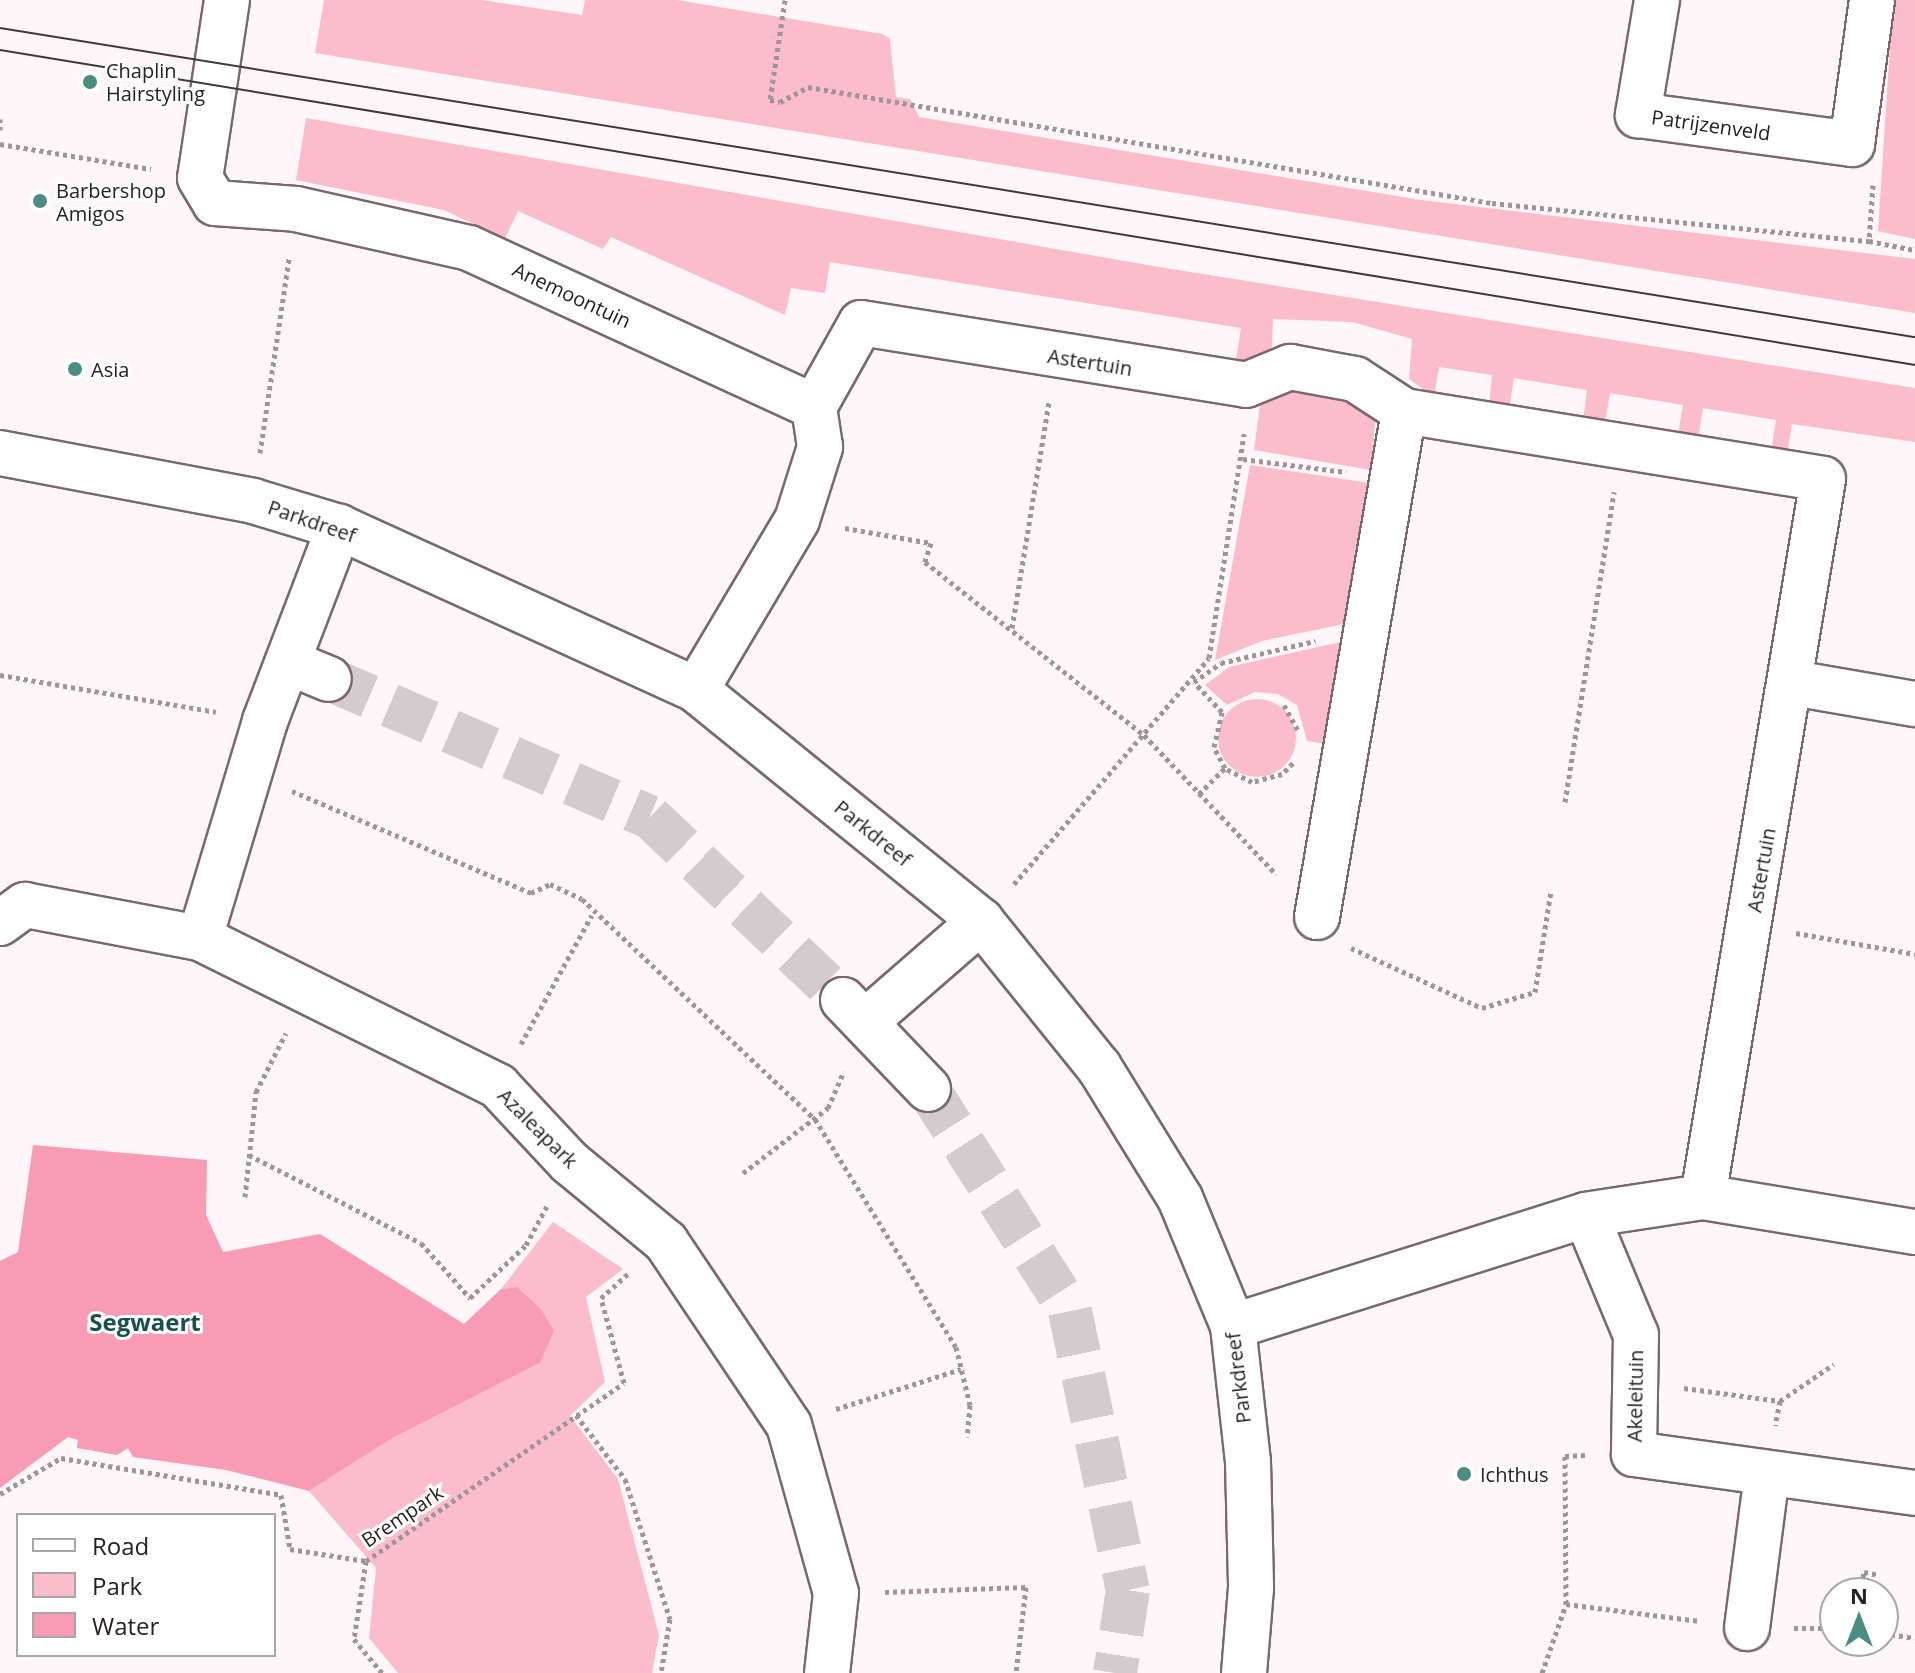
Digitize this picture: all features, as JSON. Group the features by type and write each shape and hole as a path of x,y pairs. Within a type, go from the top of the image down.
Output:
{"street":[{"path":"200,178 227,0"},
{"name":"Patrijzenveld","path":"1657,0 1638,115 1852,144"},
{"path":"1852,144 1872,0"},
{"name":"Anemoontuin","path":"200,178 215,203 296,209 469,248 814,407"},
{"name":"Astertuin","path":"814,407 861,323 1056,357 1246,385 1290,367 1355,379 1404,411 1622,443 1823,479 1793,683 1703,1197"},
{"path":"696,690 797,520 820,447 814,407"},
{"path":"1317,917 1404,411"},
{"name":"Parkdreef","path":"0,453 253,501 339,527 696,690 981,921 1099,1067 1180,1198 1233,1326 1248,1478 1251,1588 1244,1673"},
{"path":"200,938 265,721 339,527"},
{"path":"288,662 329,679"},
{"path":"1793,683 1915,704"},
{"name":"Azaleapark","path":"0,923 25,905 200,938 498,1086 569,1162 666,1242 789,1425 836,1593 827,1673"},
{"path":"928,1089 854,1011 981,921"},
{"path":"1233,1326 1586,1215 1703,1197 1915,1232"},
{"name":"Akeleituin","path":"1586,1215 1636,1335 1634,1454 1915,1493"},
{"path":"1747,1628 1767,1473"}],"path":[{"path":"785,0 770,100 780,102 808,87 1492,203 1869,241 1915,250"},
{"path":"0,130 1,119"},
{"path":"0,144 200,178"},
{"path":"1852,144 1874,167 1869,241"},
{"path":"253,501 296,209"},
{"path":"1012,628 1056,357"},
{"path":"981,921 1194,682 1209,658 1243,459 1246,385"},
{"path":"1565,802 1622,443"},
{"path":"1243,459 1393,478"},
{"path":"797,520 931,543 925,562 1144,735"},
{"path":"1194,682 1221,663 1267,647 1367,629"},
{"path":"0,675 265,721"},
{"path":"1194,682 1222,712 1214,747 1225,768 1252,782 1282,774 1293,763 1299,733 1284,705"},
{"path":"1199,794 1225,768"},
{"path":"281,786 531,893 550,884 582,899 592,915 815,1119 956,1347 970,1405 967,1437"},
{"path":"498,1086 592,915"},
{"path":"1752,926 1915,954"},
{"path":"245,1197 256,1092 307,991"},
{"path":"743,1173 828,1108 854,1011"},
{"path":"249,1155 421,1243 470,1298 526,1245 569,1162"},
{"name":"Brempark","path":"0,1494 61,1458 281,1495 290,1549 366,1561 624,1383 601,1298 666,1242"},
{"path":"1635,1382 1780,1401 1834,1364"},
{"path":"789,1425 961,1369"},
{"path":"1767,1473 1780,1401"},
{"path":"576,1415 630,1493 670,1619 661,1673"},
{"path":"1542,1673 1566,1604 1565,1456 1634,1454"},
{"path":"366,1561 354,1639 382,1673"},
{"path":"1863,1577 1864,1572 1879,1575"},
{"path":"836,1593 1026,1587 1016,1673"},
{"path":"1566,1604 1747,1628"}],"green space":[{"path":"324,0 481,0 582,15 585,0 677,0 882,34 890,39 896,97 910,99 919,117 1421,200 1915,259 1915,313 315,53"},
{"path":"1893,0 1915,0 1915,239 1878,231"},
{"path":"306,118 1159,267 1915,388 1915,442 1792,424 1787,454 1771,451 1776,420 1703,408 1698,439 1678,435 1683,405 1610,393 1605,423 1583,421 1587,390 1514,378 1509,409 1489,405 1492,375 1439,367 1434,397 1409,379 1412,339 1352,322 1273,319 1271,366 1236,360 1241,328 830,262 825,293 791,288 785,315 611,237 603,249 518,211 505,239 444,210 296,180"},
{"path":"1299,387 1367,399 1376,410 1371,470 1254,450 1260,405 1277,392"},
{"path":"1250,465 1370,483 1344,624 1262,641 1215,660"},
{"path":"1345,641 1327,744 1307,741 1297,705 1278,694 1255,692 1227,705 1205,685 1229,667"},
{"path":"1249,699 1265,699 1279,705 1290,716 1296,738 1290,760 1279,771 1265,777 1249,777 1235,771 1224,760 1218,746 1218,730 1224,716 1235,705"},
{"path":"553,1222 623,1269 586,1297 605,1382 570,1416 618,1479 659,1635 652,1673 398,1673 369,1638 376,1568 309,1491 391,1439 540,1363 553,1331 541,1309 517,1288 501,1289"}],"water":[{"path":"33,1145 207,1160 206,1215 223,1252 320,1234 464,1324 501,1289 517,1287 541,1309 554,1331 540,1363 391,1439 309,1491 226,1470 133,1457 128,1448 117,1455 77,1448 78,1440 68,1437 0,1488 0,1261 18,1252"}],"tunnel":[{"path":"329,679 650,817 843,1000"},
{"path":"928,1089 1070,1311 1128,1590 1115,1673"}],"tram line":[{"path":"0,28 1915,337"},
{"path":"0,50 1915,365"}],"place":[{"name":"Chaplin Hairstyling","path":"90,82"},
{"name":"Barbershop Amigos","path":"40,201"},
{"name":"Asia","path":"75,369"},
{"name":"Ichthus","path":"1464,1474"}],"district":[{"name":"Segwaert","path":"145,1322"}]}
